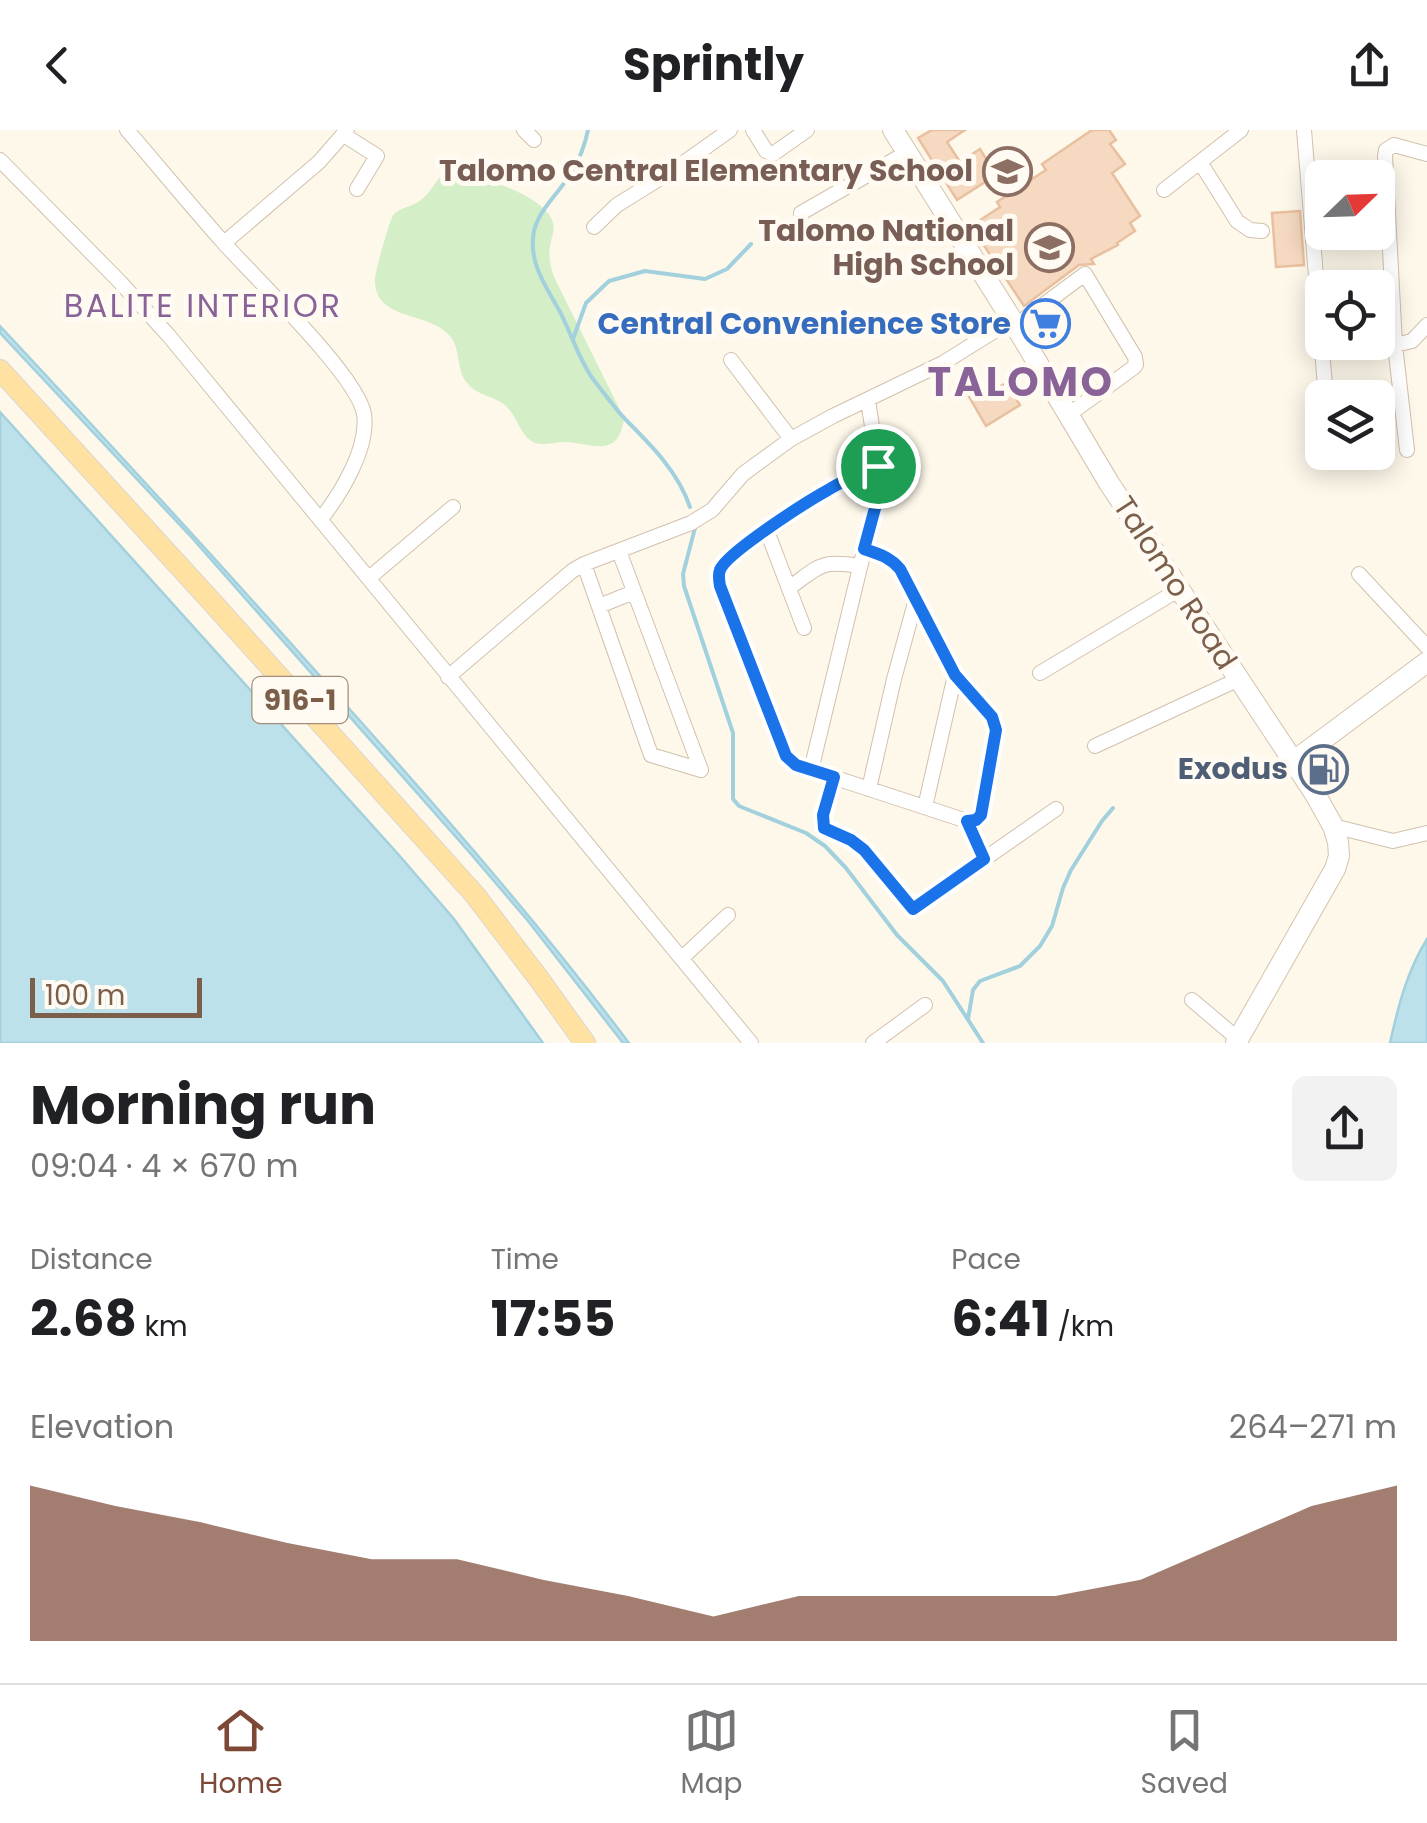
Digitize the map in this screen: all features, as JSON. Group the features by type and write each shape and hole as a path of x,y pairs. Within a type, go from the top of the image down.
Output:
{"main road":[{"name":"916-1","path":"0,370 475,896 585,1043"}],"street":[{"path":"127,130 321,348 364,410 362,435 347,481 321,519"},
{"path":"594,226 617,205 730,130"},
{"path":"753,130 766,151 773,154 807,130"},
{"name":"Talomo Road","path":"893,130 1068,415 1333,826"},
{"path":"1164,190 1241,130"},
{"path":"1304,130 1325,380"},
{"path":"224,242 319,162 346,133 377,156 357,189"},
{"path":"1407,450 1396,345 1385,156 1386,150 1394,145 1427,154"},
{"path":"801,213 906,153"},
{"path":"0,160 145,310 751,1043"},
{"path":"1200,162 1237,222 1250,230 1262,230"},
{"path":"448,678 562,578 584,564 678,530 702,517 743,474 791,439 943,363 1013,323 1086,274 1136,365 1068,415"},
{"path":"1396,345 1412,341 1427,324"},
{"path":"731,360 791,439"},
{"path":"811,770 878,497 878,466 868,400"},
{"path":"878,466 826,491 734,554 720,568 720,586 790,761 972,821"},
{"path":"369,578 453,507"},
{"path":"767,530 804,628"},
{"path":"864,549 894,561 955,675 992,717 996,730 981,815 972,821"},
{"path":"584,564 651,755 701,770 619,551"},
{"path":"788,588 824,564 860,566"},
{"path":"1359,574 1427,647"},
{"path":"1040,672 1180,590"},
{"path":"599,606 634,592"},
{"path":"869,789 916,599"},
{"path":"1294,761 1427,662"},
{"path":"925,807 955,675"},
{"path":"1095,746 1239,679"},
{"path":"834,777 823,815 824,828 864,850 913,909 1056,809"},
{"path":"972,821 984,859"},
{"path":"1333,826 1393,841 1427,833"},
{"path":"1192,1000 1237,1041 1335,869 1339,856 1333,826"},
{"path":"682,958 728,915"},
{"path":"873,1043 925,1005"}],"green space":[{"path":"441,176 477,177 509,188 548,213 553,223 549,254 554,277 624,418 621,431 610,444 542,444 530,440 507,407 468,384 449,335 440,327 392,309 377,292 376,274 394,214 421,200"}],"water":[{"path":"0,326 212,555 412,780 629,1043 623,1043 470,853 192,538 0,333"},
{"path":"0,412 454,919 543,1043 0,1043"},
{"path":"1427,939 1427,1043 1390,1043 1409,976"}],"building":[{"path":"932,130 965,130 947,142 960,162 980,149 996,175 957,200 918,138"},
{"name":"Talomo National High School","path":"1092,130 1109,130 1116,140 1110,144 1125,164 1112,173 1140,216 1130,223 1135,231 1091,259 1094,264 1079,265 1024,306 971,226 1000,207 997,202 1046,170 1042,164"},
{"path":"1300,211 1304,265 1276,267 1272,213"},
{"path":"1006,383 1020,405 986,426 968,395 984,385 989,393"}],"waterway":[{"path":"588,130 574,168 537,223 533,253 543,282 588,371 663,460 690,507"},
{"path":"573,339 586,303 609,281 645,271 705,279 727,269 751,244"},
{"path":"695,528 683,574 684,586 733,733 733,799 739,806 806,833 825,846 897,935 943,981 983,1043"},
{"path":"968,1019 973,990 980,981 1020,966 1040,946 1052,926 1071,870 1113,808"}],"place":[{"name":"Talomo Central Elementary School","path":"1008,171"},
{"name":"Talomo National High School","path":"1049,248"},
{"name":"Central Convenience Store","path":"1046,324"},
{"name":"Exodus","path":"1323,769"}],"district":[{"name":"BALITE INTERIOR","path":"203,306"},
{"name":"TALOMO","path":"1021,382"}],"route":[{"path":"878,466 878,497 864,549 885,556 900,569 955,675 992,717 996,730 981,815 967,821 984,859 913,909 864,850 824,828 823,815 834,777 796,765 786,756 718,576 726,561 767,530 826,491 878,466"}]}
